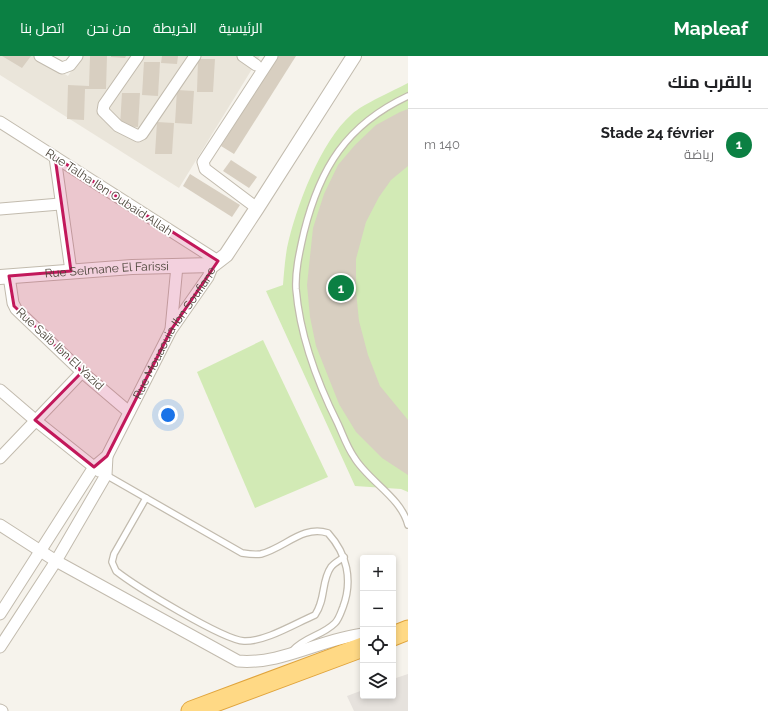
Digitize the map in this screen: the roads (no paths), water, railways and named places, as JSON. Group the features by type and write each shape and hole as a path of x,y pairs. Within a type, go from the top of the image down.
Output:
{"highway":[{"path":"218,706 360,648"},
{"path":"191,711 218,706 360,660"}],"street":[{"path":"40,56 62,68 70,65 77,56"},
{"path":"138,56 104,105 103,111 118,126 138,136 142,134 194,56"},
{"path":"243,56 256,65"},
{"path":"257,208 205,169 203,162 272,56"},
{"name":"Rue Mouaouia Ibn Soufiane","path":"0,614 94,467 107,456 171,330 216,263 226,254 257,208 354,56"},
{"name":"Rue Talha Ibn Oubaid Allah","path":"0,122 216,263"},
{"path":"55,157 60,204 71,271"},
{"path":"0,209 60,204"},
{"name":"Rue Selmane El Farissi","path":"5,276 216,263"},
{"path":"171,330 177,266"},
{"name":"Rue Saïb Ibn El Yazid","path":"5,276 16,309 82,372 129,412"},
{"path":"0,458 82,372"},
{"path":"0,390 35,420 106,475"},
{"path":"0,647 56,561 106,475 107,456"},
{"path":"0,524 56,561 238,661 253,662 269,660 323,643 360,635"}],"lane":[{"path":"408,96 390,104 359,128 334,154 319,184 309,213 299,252 296,288 300,319 308,353 323,395 354,458 392,499 406,519 408,525"},
{"path":"106,475 242,554 261,554 297,536 310,532 328,533 340,547 347,565 348,586 340,615 336,622 327,629 298,644 290,653"},
{"path":"146,498 114,554 112,562 116,571 191,617 228,637 244,641 261,639 315,615 320,607 329,571 332,565 344,557"}],"place":[{"name":"Stade 24 février","path":"341,288"}]}
